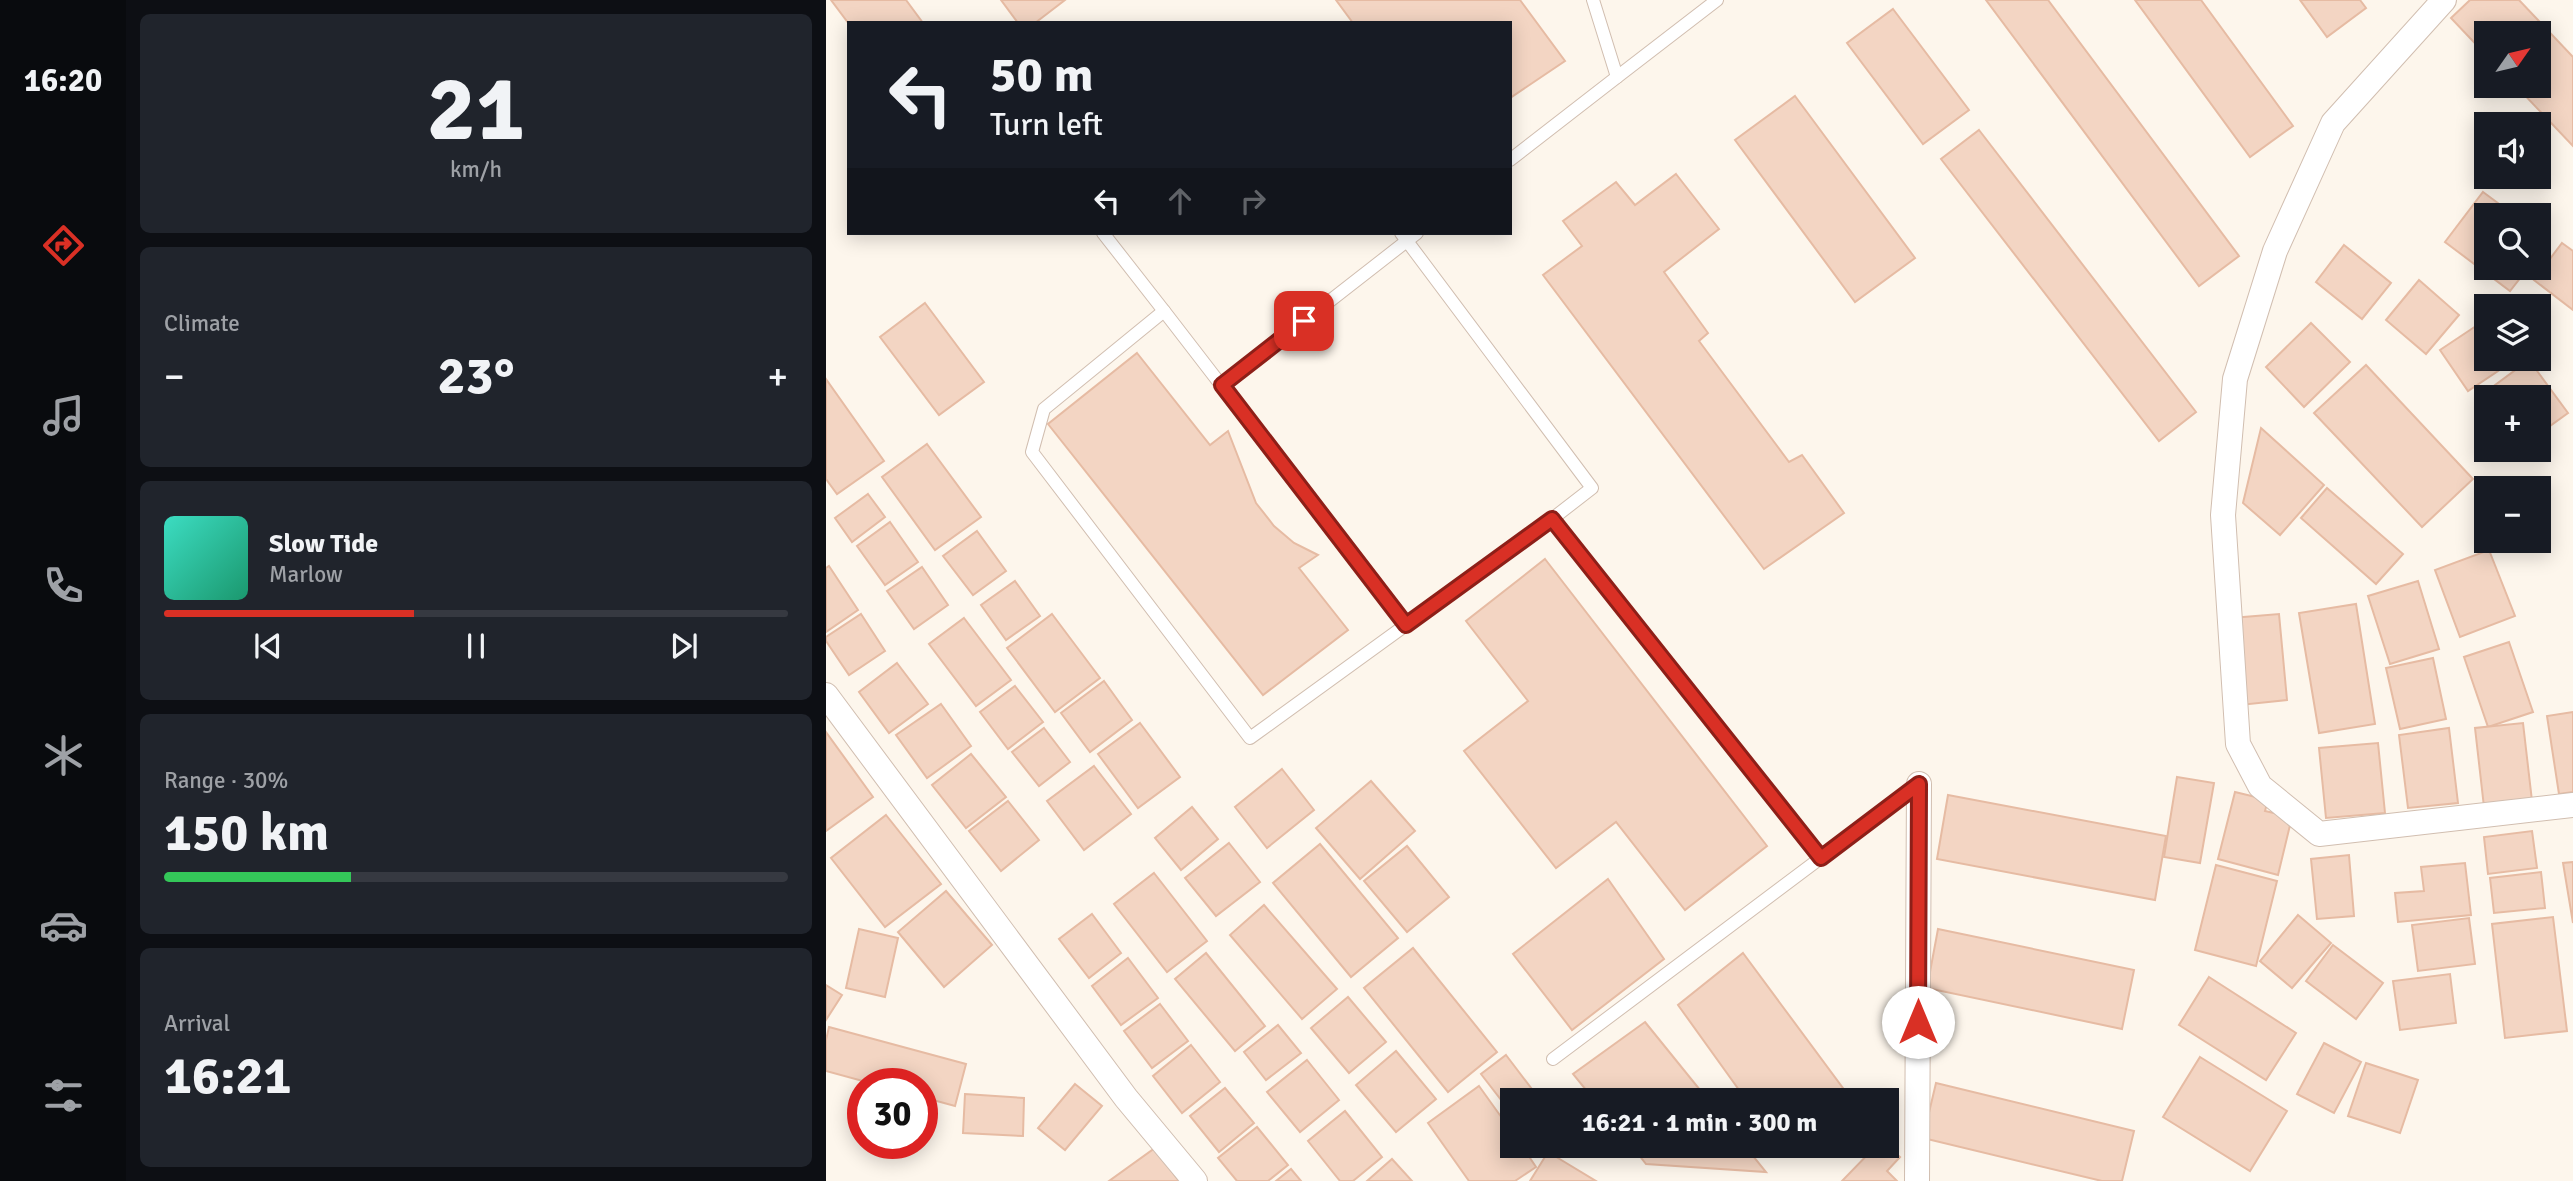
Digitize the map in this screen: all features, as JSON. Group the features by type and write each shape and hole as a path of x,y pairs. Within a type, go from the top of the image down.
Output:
{"street":[{"path":"2444,0 2333,123 2275,251 2235,379 2223,515 2238,744 2260,786 2319,834 2573,805"},
{"path":"826,695 1118,1087 1195,1181"},
{"path":"1917,1181 1919,784"}],"lane":[{"path":"1593,0 1617,76"},
{"path":"1512,158 1717,0"},
{"path":"1105,235 1406,625"},
{"path":"1164,311 1044,409 1032,452 1250,738 1592,488 1408,235 1222,385"},
{"path":"1552,519 1821,858"},
{"path":"1553,1059 1919,784"}],"building":[{"path":"831,0 906,0 922,21 847,21"},
{"path":"1001,0 1065,0 1038,21 1017,21"},
{"path":"1336,0 1520,0 1565,61 1512,97 1512,21 1352,21"},
{"path":"1986,0 2048,0 2239,256 2199,286"},
{"path":"2135,0 2201,0 2293,126 2250,157"},
{"path":"2300,0 2360,0 2366,8 2327,37"},
{"path":"2470,0 2519,0 2539,21 2474,21 2474,42 2451,18"},
{"path":"1893,9 1969,110 1923,144 1847,43"},
{"path":"2552,35 2573,57 2573,146 2551,123 2551,112 2541,112 2527,98 2552,98"},
{"path":"1795,96 1915,258 1855,302 1735,140"},
{"path":"1979,130 2196,412 2159,441 1941,159"},
{"path":"1676,174 1719,229 1664,272 1708,333 1699,341 1789,462 1802,455 1844,513 1764,569 1543,275 1582,246 1563,221 1616,182 1635,205"},
{"path":"2483,192 2498,203 2475,203"},
{"path":"2474,204 2474,264 2445,242"},
{"path":"2562,243 2573,251 2573,310 2534,280 2551,280 2551,258"},
{"path":"2344,245 2391,283 2362,319 2316,282"},
{"path":"2419,280 2459,315 2426,354 2386,320"},
{"path":"2495,280 2519,280 2510,291"},
{"path":"925,303 984,382 939,415 880,337"},
{"path":"2311,323 2350,362 2304,407 2266,367"},
{"path":"2474,327 2474,371 2498,371 2468,391 2440,350"},
{"path":"1137,353 1210,445 1228,431 1256,503 1274,526 1294,543 1318,555 1299,568 1348,630 1263,695 1048,424"},
{"path":"2366,365 2473,479 2422,527 2314,413"},
{"path":"2514,371 2537,371 2547,385 2495,385"},
{"path":"826,379 884,461 837,494 826,479"},
{"path":"2551,390 2568,413 2551,425"},
{"path":"2261,428 2324,485 2280,535 2243,503"},
{"path":"927,444 981,517 935,550 882,477"},
{"path":"2327,488 2403,554 2376,584 2301,518"},
{"path":"868,494 885,517 852,542 835,518"},
{"path":"890,522 918,562 885,585 857,546"},
{"path":"977,531 1006,571 973,595 943,556"},
{"path":"2481,553 2490,553 2515,616 2460,637 2435,570"},
{"path":"1545,559 1767,846 1685,910 1616,822 1556,868 1464,751 1528,701 1466,621"},
{"path":"829,566 858,610 826,632 826,568"},
{"path":"922,567 948,605 914,629 887,591"},
{"path":"1015,581 1040,616 1006,640 981,605"},
{"path":"2418,581 2439,649 2390,664 2368,596"},
{"path":"2356,604 2375,724 2319,733 2299,613"},
{"path":"861,614 885,651 849,675 826,637"},
{"path":"1052,614 1100,678 1055,712 1007,648"},
{"path":"2279,614 2287,700 2240,705 2232,618"},
{"path":"964,618 1011,680 976,706 929,644"},
{"path":"2509,642 2533,712 2488,727 2464,657"},
{"path":"2433,658 2446,719 2400,729 2386,668"},
{"path":"897,663 928,704 889,733 859,692"},
{"path":"1104,681 1132,720 1090,752 1061,713"},
{"path":"1015,686 1043,722 1008,749 980,712"},
{"path":"941,704 971,746 927,778 896,735"},
{"path":"2573,712 2573,792 2559,794 2547,716"},
{"path":"1140,723 1180,777 1138,808 1098,754"},
{"path":"2523,723 2532,801 2484,807 2475,728"},
{"path":"1044,728 1070,762 1039,786 1012,752"},
{"path":"2449,728 2458,803 2408,808 2399,735"},
{"path":"826,732 873,797 826,831"},
{"path":"2378,743 2385,813 2326,818 2319,748"},
{"path":"971,754 1006,797 966,828 932,785"},
{"path":"1094,766 1131,814 1084,850 1047,801"},
{"path":"1282,769 1314,810 1267,848 1235,807"},
{"path":"2177,777 2214,783 2200,863 2164,857"},
{"path":"1371,781 1415,831 1360,879 1316,828"},
{"path":"2235,792 2268,800 2265,811 2292,817 2278,875 2218,859"},
{"path":"1948,795 2166,836 2155,900 1937,859"},
{"path":"1008,801 1039,840 1001,871 969,831"},
{"path":"1192,807 1218,839 1181,870 1155,838"},
{"path":"886,815 941,884 885,927 831,858"},
{"path":"2532,831 2537,868 2488,874 2484,837"},
{"path":"1229,843 1260,882 1216,916 1185,878"},
{"path":"1320,844 1398,938 1351,977 1273,883"},
{"path":"1407,846 1449,897 1407,932 1364,881"},
{"path":"2349,855 2354,916 2317,919 2311,859"},
{"path":"2573,862 2573,923 2563,863"},
{"path":"2465,863 2471,915 2398,922 2395,893 2424,891 2421,867"},
{"path":"2216,865 2277,881 2256,966 2195,950"},
{"path":"2541,872 2545,908 2494,913 2490,878"},
{"path":"1154,873 1207,941 1167,972 1114,904"},
{"path":"1608,879 1664,959 1572,1030 1513,954"},
{"path":"946,891 992,945 944,987 898,932"},
{"path":"1264,905 1337,989 1302,1019 1230,935"},
{"path":"1092,914 1121,953 1089,978 1059,939"},
{"path":"2298,915 2331,943 2292,988 2260,961"},
{"path":"2553,917 2567,1031 2505,1038 2492,924"},
{"path":"2469,918 2475,964 2418,971 2412,925"},
{"path":"859,929 898,938 885,997 846,988"},
{"path":"1938,929 2134,970 2122,1029 1927,988"},
{"path":"2333,945 2383,983 2356,1019 2306,981"},
{"path":"1413,948 1497,1052 1448,1092 1364,988"},
{"path":"1206,953 1265,1026 1235,1051 1175,979"},
{"path":"1743,953 1843,1088 1738,1088 1678,1005"},
{"path":"1128,958 1158,998 1121,1025 1092,986"},
{"path":"2450,974 2456,1023 2400,1030 2393,981"},
{"path":"2209,977 2296,1033 2266,1080 2179,1025"},
{"path":"826,985 842,995 826,1020"},
{"path":"1348,997 1386,1042 1349,1073 1311,1028"},
{"path":"1160,1004 1188,1041 1152,1068 1124,1031"},
{"path":"1645,1022 1698,1088 1584,1088 1573,1074"},
{"path":"1278,1025 1301,1053 1266,1080 1244,1052"},
{"path":"829,1027 966,1064 955,1106 938,1101 938,1068 847,1068 847,1077 826,1071 826,1040"},
{"path":"2324,1043 2361,1062 2334,1113 2297,1094"},
{"path":"1191,1045 1220,1082 1182,1113 1153,1076"},
{"path":"1396,1051 1436,1099 1396,1132 1356,1085"},
{"path":"1506,1055 1531,1088 1500,1088 1500,1099 1481,1074"},
{"path":"2200,1057 2287,1111 2250,1171 2163,1117"},
{"path":"1307,1060 1339,1100 1300,1132 1267,1092"},
{"path":"2366,1063 2418,1080 2400,1133 2348,1116"},
{"path":"1936,1083 2134,1131 2122,1181 2102,1181 1923,1138"},
{"path":"1075,1084 1102,1106 1065,1150 1038,1128"},
{"path":"1479,1086 1500,1115 1500,1158 1530,1158 1536,1167 1515,1181 1469,1181 1428,1123"},
{"path":"1225,1088 1254,1123 1219,1152 1190,1116"},
{"path":"965,1094 1024,1098 1023,1136 963,1133"},
{"path":"1345,1111 1382,1157 1353,1181 1340,1181 1308,1141"},
{"path":"1257,1127 1288,1165 1268,1181 1237,1181 1218,1158"},
{"path":"1155,1148 1179,1181 1109,1181"},
{"path":"1900,1157 1887,1171 1897,1181 1842,1181 1864,1158"},
{"path":"1544,1158 1558,1158 1596,1181 1530,1181"},
{"path":"1641,1158 1755,1158 1766,1172 1646,1164"},
{"path":"1392,1159 1412,1181 1367,1181"},
{"path":"1291,1169 1301,1181 1276,1181"}],"route":[{"path":"1304,321 1222,385 1406,625 1552,519 1821,858 1919,784 1918,1022"}]}
